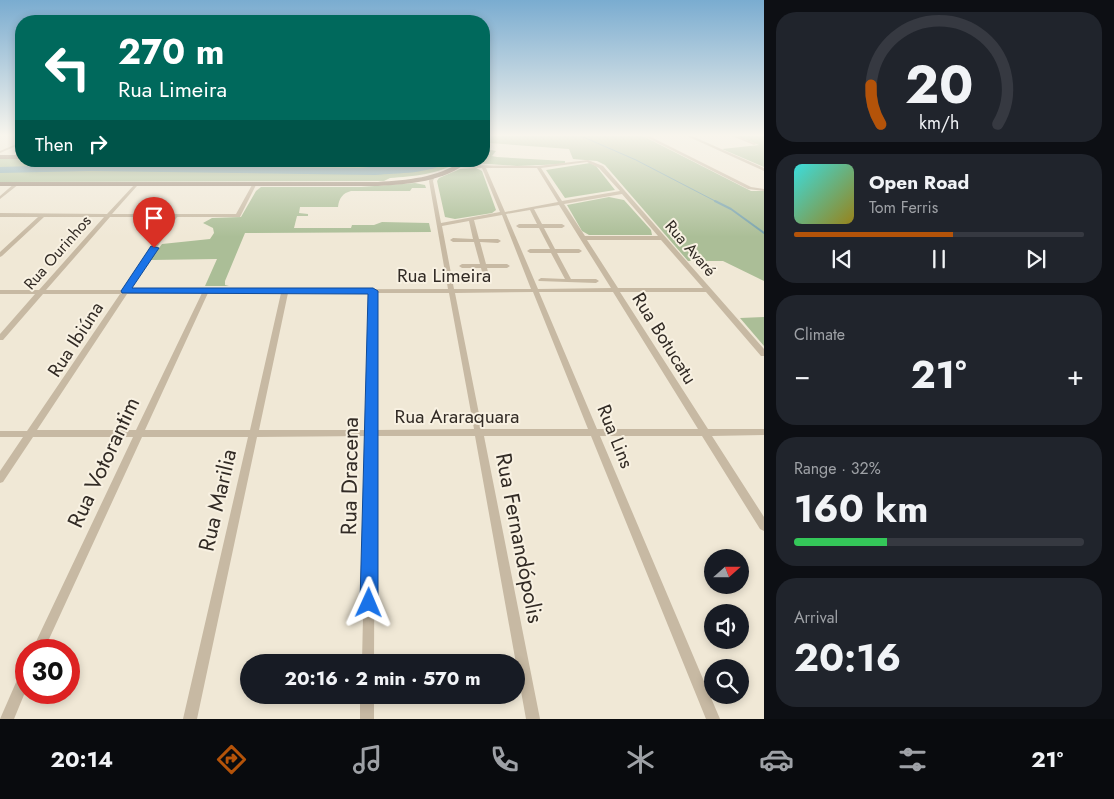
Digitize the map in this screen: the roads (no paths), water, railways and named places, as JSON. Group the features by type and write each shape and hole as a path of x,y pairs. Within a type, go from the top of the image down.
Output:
{"main road":[{"path":"0,184 378,184 428,180 452,170"}],"street":[{"name":"Rua Lins","path":"485,170 713,719"},
{"name":"Rua Botucatu","path":"539,170 562,203 764,526"},
{"name":"Rua Avaré","path":"602,170 764,354"},
{"path":"713,170 750,188 764,190"},
{"name":"Rua Fernandópolis","path":"428,180 439,225 532,719"},
{"path":"0,198 17,184"},
{"name":"Rua Ourinhos","path":"0,338 135,185"},
{"path":"0,215 238,216 254,185"},
{"path":"439,225 623,192"},
{"path":"531,208 569,281"},
{"path":"0,255 43,216"},
{"name":"Rua Ibiúna","path":"0,480 175,216"},
{"path":"471,219 487,280"},
{"path":"519,226 562,226"},
{"path":"584,238 663,238"},
{"path":"453,240 498,241"},
{"path":"530,252 579,251"},
{"path":"462,266 507,266"},
{"path":"541,280 596,281"},
{"name":"Rua Limeira","path":"0,292 709,290"},
{"name":"Rua Votorantim","path":"43,639 206,291"},
{"name":"Rua Marilia","path":"190,719 285,291"},
{"name":"Rua Dracena","path":"368,654 373,291"},
{"name":"Rua Araraquara","path":"0,434 764,432"},
{"path":"7,719 15,701"},
{"path":"367,704 367,719"}],"water":[{"path":"0,170 428,170 375,175 90,171 0,173"}],"waterway":[{"path":"654,170 717,202"},
{"path":"717,202 731,209 764,233"}]}
